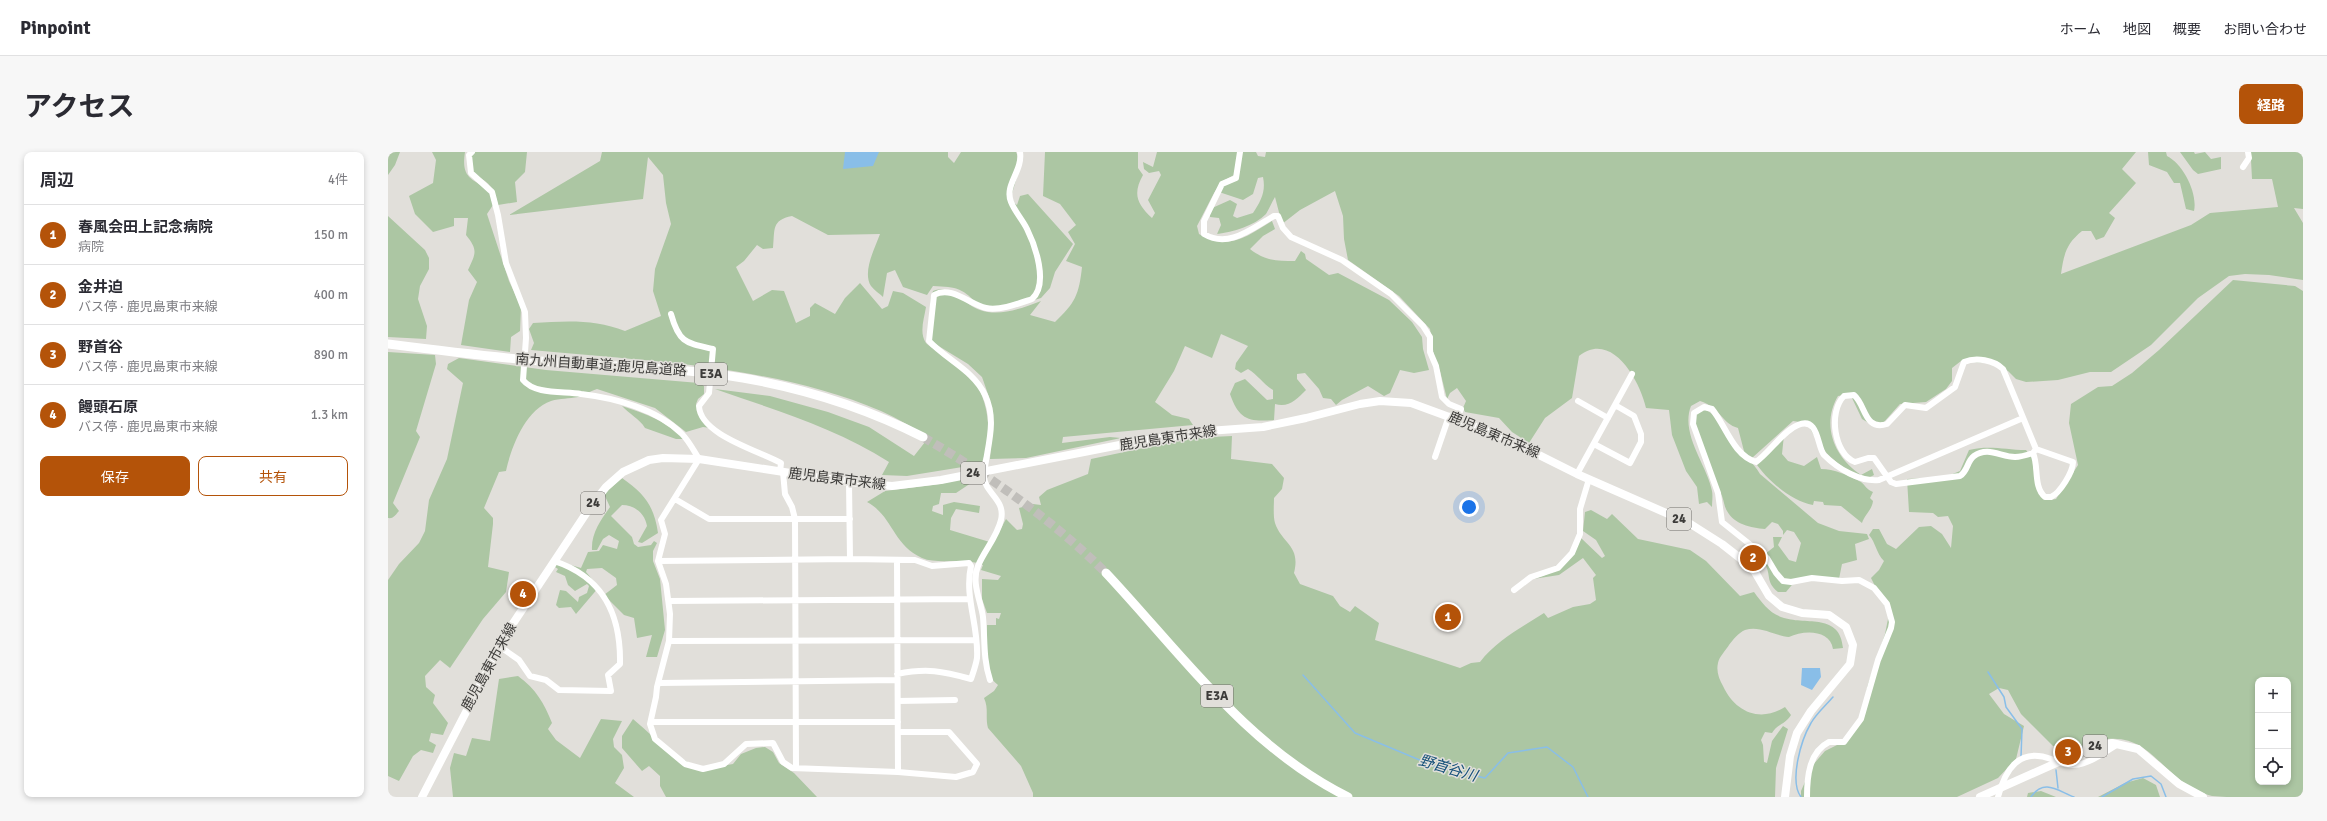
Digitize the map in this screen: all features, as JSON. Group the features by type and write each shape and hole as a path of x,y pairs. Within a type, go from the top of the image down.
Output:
{"highway":[{"name":"南九州自動車道;鹿児島道路","path":"388,344 490,356 693,372 749,379 781,385 845,403 874,414 923,437"},
{"name":"E3A","path":"1106,573 1250,730 1292,763 1348,797"}],"main road":[{"name":"鹿児島東市来線","path":"422,797 499,646 597,498 623,472 656,459 699,459 849,482 892,486 913,484 1140,441 1208,431 1263,426 1380,401 1411,403 1449,416 1521,445 1577,474 1689,523 1735,554 1755,572 1769,596 1782,607 1802,613 1829,615 1840,621 1850,634 1854,645 1853,658 1847,671 1811,711 1797,732 1790,756 1785,797"},
{"name":"24","path":"1980,797 2094,746 2119,743 2138,749 2179,784 2203,797"}],"street":[{"path":"472,152 469,155 471,173 492,192 498,215 506,263 525,312 526,338 522,376 523,380 529,386 554,392 581,394 609,399 639,408 658,417 683,435 699,459 661,520 665,534 658,561 666,584 669,601 669,641 650,730 655,739 673,755 694,768 712,768 724,764 746,744 770,742 775,745 783,762 788,767 796,768 956,776 973,772 977,764 949,732 898,732"},
{"path":"990,680 984,664 982,615 977,600 976,574 1001,520 1001,510 998,500 987,488 984,477 992,426 990,407 985,395 976,382 962,368 945,357 929,340 934,295 944,293 965,297 986,308 996,308 1024,302 1035,296 1040,286 1037,258 1028,230 1011,201 1010,187 1020,165 1020,152"},
{"path":"1240,152 1236,178 1222,184 1204,221 1204,234 1210,238 1230,240 1274,216 1278,216 1283,228 1291,237 1335,256 1391,294 1428,330 1430,352 1436,366 1442,397 1449,404 1461,409 1459,414 1449,416 1435,457"},
{"path":"2243,167 2249,158 2248,152"},
{"path":"671,314 678,335 683,340 713,349 710,387 708,393 699,406 703,419 734,443 759,451 781,463 785,494 792,507 795,519 796,768"},
{"path":"2023,418 2003,369 1999,365 1988,361 1964,362 1955,387 1945,395 1926,408 1908,404 1901,406 1895,417 1883,426 1867,419 1857,397 1854,394 1846,394 1842,398 1835,413 1841,449 1855,462 1868,458 1874,458 1888,477 1896,484 1963,475 1972,457 1977,454 1995,452 2014,458 2035,451 2073,462 2073,468 2058,492 2051,497 2045,497 2038,489 2035,451 2023,418"},
{"path":"1577,474 1632,374"},
{"path":"1578,401 1608,418"},
{"path":"1594,444 1630,463 1633,458 1641,442 1641,434 1634,416 1615,405"},
{"path":"1807,797 1809,768 1818,751 1829,742 1844,742 1861,719 1878,660 1891,628 1890,609 1881,594 1859,580 1842,581 1812,578 1791,582 1782,580 1767,558 1725,526 1720,518 1718,493 1693,424 1694,413 1700,408 1712,409 1734,442 1751,460 1756,462 1767,455 1793,427 1808,424 1817,433 1824,455 1847,471 1866,481 1879,480 1888,477 2023,418"},
{"path":"1514,590 1530,577 1558,568 1572,553 1580,534 1580,509 1589,479"},
{"path":"849,482 850,559"},
{"path":"675,499 709,519 850,519"},
{"path":"1755,549 1760,560 1758,568 1755,572"},
{"path":"658,561 795,559 915,560 932,566 969,563 971,566 969,599 974,621 977,659 971,679 940,670 920,669 897,677 796,681 659,683"},
{"path":"896,560 898,772"},
{"path":"499,646 520,660 530,676 546,680 558,690 611,691 608,675 620,664 620,646 612,609 588,577 572,567 554,561"},
{"path":"669,601 969,599"},
{"path":"669,641 976,640"},
{"path":"898,701 955,700"},
{"path":"652,722 898,722"},
{"path":"1998,797 2007,772 2016,763 2027,757 2039,756 2057,762 2079,765 2119,743"}],"green space":[{"path":"388,152 400,152 395,165 388,175"},
{"path":"432,152 465,152 464,161 466,172 472,180 489,190 493,205 487,214 509,281 521,307 520,331 511,337 510,352 461,345 469,300 477,282 468,270 473,259 474,248 466,235 468,218 454,218 454,226 433,232 415,214 409,196 433,183 436,160"},
{"path":"473,152 527,152 525,172 515,182 517,202 498,205 490,185 472,173 470,164"},
{"path":"602,152 948,152 948,157 954,163 961,152 1016,152 1021,164 1010,200 1017,205 1020,196 1028,194 1073,244 1055,272 1050,288 1041,298 1002,310 979,307 964,292 954,288 933,286 927,295 903,287 895,270 887,273 883,297 871,286 868,274 870,260 880,234 828,235 792,216 780,220 777,223 774,231 773,248 763,249 757,245 744,261 736,267 753,301 772,290 784,291 796,323 810,316 810,308 815,303 835,314 845,298 860,283 882,309 888,306 893,291 903,293 926,307 922,330 926,343 942,353 966,372 973,379 983,398 988,420 988,432 985,454 981,464 907,476 882,475 889,462 848,439 782,412 715,389 770,396 828,412 869,427 914,456 929,437 881,411 840,396 753,374 664,362 531,350 534,343 529,329 533,323 569,321 603,324 625,331 661,316 653,291 655,269 671,224 666,203 663,175 648,157 643,199 509,215 600,161"},
{"path":"1045,152 1138,152 1138,168 1143,175 1137,193 1139,203 1152,218 1155,213 1148,200 1161,175 1159,171 1149,173 1144,169 1143,162 1153,167 1157,152 1238,152 1234,175 1221,182 1214,193 1197,226 1199,234 1210,239 1228,242 1245,237 1272,221 1275,229 1263,236 1250,249 1271,260 1282,261 1295,261 1301,251 1305,254 1306,259 1329,275 1338,273 1389,300 1412,322 1422,337 1423,349 1429,370 1414,373 1400,370 1390,393 1384,396 1368,386 1342,400 1336,405 1331,399 1323,398 1319,389 1305,373 1297,374 1297,379 1306,390 1303,393 1289,404 1275,404 1274,420 1251,420 1241,414 1233,403 1230,394 1235,383 1245,379 1267,400 1273,399 1273,390 1248,369 1241,373 1235,369 1236,363 1248,346 1221,334 1212,358 1185,346 1174,371 1155,402 1172,415 1189,419 1193,425 1063,437 1062,443 1110,437 1121,438 1026,458 990,459 993,415 982,377 968,364 932,342 928,334 931,296 933,291 946,290 980,310 995,313 1011,311 1041,301 1030,315 1055,322 1072,304 1079,285 1082,267 1066,261 1075,244 1068,232 1076,225 1060,204 1043,196"},
{"path":"1242,152 1256,152 1258,156 1265,157 1266,152 2136,152 2122,169 2136,183 2109,213 2115,218 2104,237 2096,240 2091,231 2082,231 2072,240 2069,245 2063,261 2061,274 2191,225 2210,213 2278,207 2272,179 2252,179 2251,160 2248,152 2303,152 2303,209 2294,208 2303,223 2303,280 2269,275 2245,274 2229,276 2198,298 2151,345 2111,372 2090,372 2058,380 2026,382 2016,379 2008,371 1997,364 1961,361 1952,368 1952,381 1946,389 1926,402 1900,404 1884,422 1872,425 1862,419 1852,398 1844,395 1838,396 1833,407 1831,418 1833,440 1837,450 1844,459 1861,475 1872,469 1874,475 1864,480 1844,468 1830,457 1819,443 1807,423 1793,421 1752,458 1745,455 1738,428 1728,423 1712,407 1700,401 1691,406 1689,427 1691,438 1709,481 1712,493 1712,507 1707,502 1699,504 1697,487 1686,471 1672,435 1669,410 1646,408 1638,385 1623,362 1613,354 1603,349 1591,350 1579,356 1572,398 1545,418 1529,443 1512,432 1499,418 1465,412 1463,408 1466,401 1457,388 1450,393 1447,399 1440,371 1434,356 1430,329 1399,296 1348,260 1344,239 1343,216 1335,191 1300,210 1282,224 1275,197 1266,214 1256,222 1230,232 1217,234 1221,225 1219,218 1210,217 1210,209 1230,200 1237,204 1233,216 1237,218 1253,213 1262,196 1264,187 1263,177 1258,178 1253,194 1243,200 1219,192 1224,183 1235,181"},
{"path":"2148,152 2166,152 2167,156 2179,165 2188,180 2194,196 2194,211 2186,209 2180,183 2174,183 2167,172 2149,165"},
{"path":"2180,152 2194,152 2195,154 2205,152 2211,159 2221,157 2221,169 2198,174 2193,170"},
{"path":"388,216 425,250 429,258 429,269 420,286 418,299 427,326 426,339 388,337"},
{"path":"2233,280 2295,286 2303,291 2303,797 2212,796 2193,788 2177,778 2152,754 2138,745 2123,739 2103,740 2079,747 2078,745 2064,749 2053,746 2021,714 2008,690 1999,688 1989,694 2004,714 2024,726 2016,759 1998,778 1957,797 1801,797 1801,791 1812,766 1825,751 1839,744 1857,728 1868,684 1885,634 1889,614 1871,578 1879,570 1884,561 1879,555 1869,535 1873,529 1879,529 1887,544 1896,549 1919,527 1931,526 1942,534 1951,548 1953,526 1948,516 1938,517 1933,513 1909,512 1907,479 1945,477 1960,471 1969,450 1991,448 2026,450 2032,458 2034,464 2036,485 2040,495 2049,500 2056,499 2078,465 2069,423 2071,404 2098,387 2112,386 2132,373 2159,350"},
{"path":"388,352 435,355 436,364 416,431 420,437 393,503 399,511 392,518 388,518"},
{"path":"459,358 546,370 699,383 704,386 704,394 698,399 696,404 711,428 703,427 686,432 655,408 597,389 578,397 551,401 534,412 527,421 516,441 511,452 506,471 499,472 484,508 493,518 488,567 509,572 506,592 483,619 450,668 440,660 425,676 426,687 435,695 433,703 448,723 443,735 431,733 429,741 436,745 433,753 421,750 413,756 399,781 388,776 388,580 399,564 419,543 425,531 429,500 447,459 463,383 447,369 448,364"},
{"path":"622,406 648,415 671,427 684,439 676,439 645,428"},
{"path":"1704,409 1713,415 1732,444 1751,462 1760,474 1818,523 1839,531 1867,534 1869,539 1855,544 1857,560 1842,564 1839,579 1796,580 1786,592 1778,592 1774,588 1770,582 1766,566 1763,565 1760,569 1749,554 1751,548 1765,554 1774,547 1773,537 1782,537 1778,545 1789,560 1796,562 1801,543 1794,532 1787,530 1783,535 1783,531 1778,524 1772,522 1765,529 1754,528 1738,522 1730,515 1703,456 1697,435 1696,414"},
{"path":"1784,435 1782,454 1788,461 1804,466 1817,457 1821,469 1836,471 1851,477 1861,482 1873,492 1870,498 1873,501 1870,510 1862,523 1841,506 1824,505 1823,502 1814,501 1813,505 1796,499 1780,489 1766,476 1755,462"},
{"path":"1232,436 1231,459 1272,464 1284,478 1282,489 1274,498 1274,520 1278,530 1293,550 1295,556 1294,573 1300,584 1333,596 1340,606 1350,612 1355,606 1379,623 1375,640 1460,668 1471,663 1480,662 1494,647 1518,629 1544,613 1548,618 1573,607 1590,604 1596,600 1593,578 1596,575 1583,558 1559,575 1533,579 1551,573 1557,569 1581,538 1602,558 1605,556 1596,540 1583,531 1585,512 1591,510 1607,519 1612,514 1638,539 1690,550 1706,561 1740,596 1754,592 1767,608 1779,616 1793,620 1821,622 1829,625 1836,630 1841,637 1843,648 1833,649 1831,642 1827,638 1815,633 1801,633 1789,637 1762,630 1751,629 1742,631 1736,637 1723,654 1717,666 1719,678 1728,695 1741,708 1749,712 1766,714 1776,712 1785,707 1791,715 1772,733 1765,732 1761,740 1763,745 1764,762 1767,763 1772,741 1783,726 1788,729 1776,768 1775,797 1033,797 1033,793 1021,766 988,728 987,724 984,698 994,691 998,685 993,680 987,666 987,625 996,625 996,618 999,619 1001,613 987,613 982,599 982,579 998,580 1001,576 981,570 983,565 975,563 935,561 922,558 904,545 876,508 867,502 885,491 940,484 970,477 974,481 956,493 941,493 939,504 933,506 932,511 943,515 943,505 954,502 980,506 979,513 956,509 951,518 950,530 993,543 1006,519 1017,530 1022,529 1023,524 1019,508 1033,504 1041,505 1039,497 1047,490 1088,474 1091,459 1191,438"},
{"path":"622,478 637,490 647,501 654,515 658,533 642,543 638,542 647,526 644,517 631,506 622,505 611,516 632,537 634,544 638,547 651,545 654,541 657,543 653,551 653,561 660,579 665,630 657,657 646,657 652,635 637,638 634,618 624,615 604,595 617,585 616,578 602,568 587,569 586,572 599,587 576,614 571,607 559,608 556,605 560,590 566,591 578,602 579,597 587,593 589,586 587,584 575,591 568,585 565,576 556,572 558,569 555,567 557,561 581,568 588,552 599,551 603,545 617,549 619,541 609,535 603,539 597,550 592,550 592,544 597,527 610,507 604,494"},
{"path":"518,676 535,691 546,709 552,723 548,729 556,740 580,758 601,719 622,721 613,739 614,747 622,755 624,768 615,783 634,797 453,797 450,768 454,753 466,756 472,738 490,741 499,679"},
{"path":"633,719 679,757 700,766 714,767 733,764 741,754 756,748 765,747 773,752 779,763 794,773 817,797 666,797 660,786 660,776 649,766 642,771 622,748 622,736"},
{"path":"2143,778 2156,785 2160,797 2098,797 2125,783"},
{"path":"2041,791 2056,797 2027,797 2028,793"}],"water":[{"path":"845,152 879,152 873,166 843,169"},
{"path":"1802,668 1820,668 1821,677 1812,690 1801,685"}],"waterway":[{"path":"1988,672 2004,697 2006,707 2022,729 2021,757"},
{"name":"野首谷川","path":"1303,675 1355,733 1434,766 1485,778 1508,753 1547,747 1573,767 1588,797"},
{"path":"1801,797 1796,781 1796,771 1800,750 1807,730 1813,720 1833,697"},
{"path":"2056,770 2058,788"},
{"name":"野首谷川","path":"2102,797 2133,779 2151,776 2161,784 2166,797"},
{"name":"野首谷川","path":"2031,797 2036,791 2046,787 2057,789 2074,797"}],"tunnel":[{"path":"923,437 972,467 1019,499 1086,553 1106,573"}],"place":[{"name":"金井迫","path":"1753,558"},
{"name":"饅頭石原","path":"523,594"},
{"name":"春風会田上記念病院","path":"1448,617"},
{"name":"野首谷","path":"2068,752"}]}
